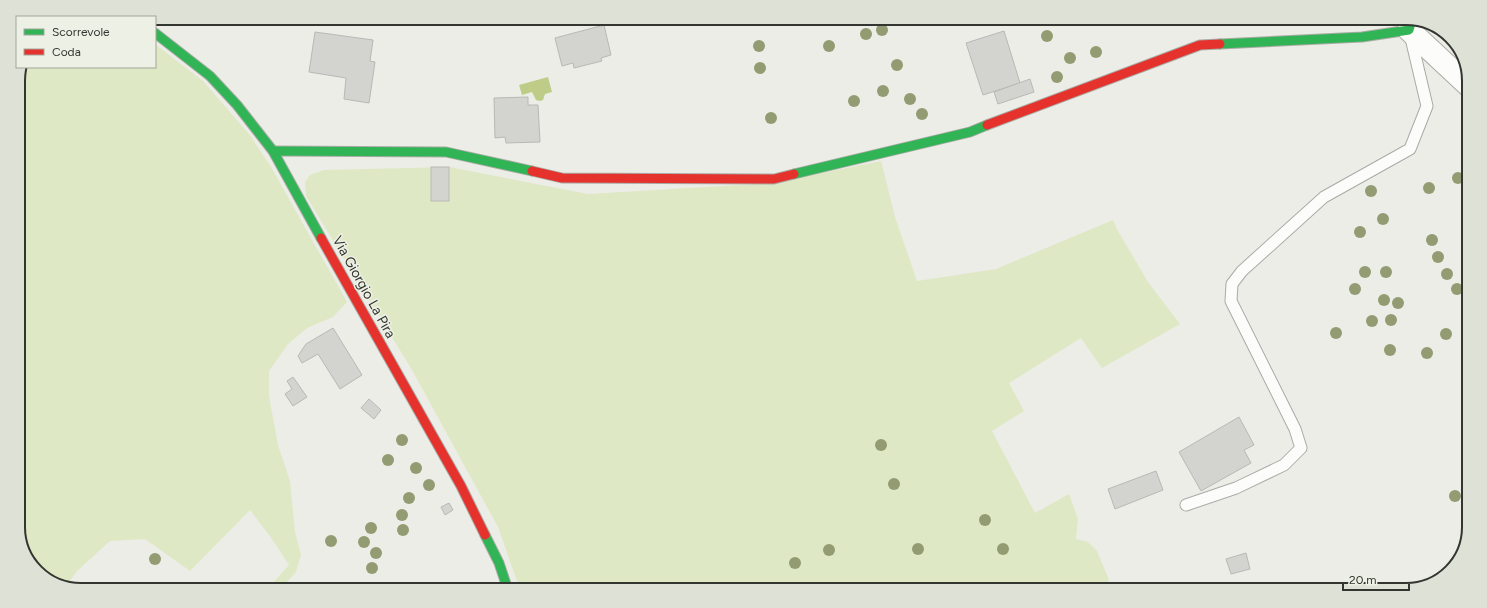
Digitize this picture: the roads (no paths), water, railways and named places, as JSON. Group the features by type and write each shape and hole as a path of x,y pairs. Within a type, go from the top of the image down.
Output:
{"street":[{"path":"273,151 446,152 562,178 774,179 970,132 1200,45 1362,37 1410,26 1462,79"},
{"name":"Via Giorgio La Pira","path":"156,34 210,76 237,105 273,151 326,248 461,486 499,563 506,583"}],"lane":[{"path":"1186,505 1236,488 1284,465 1301,448 1295,430 1231,301 1232,284 1242,271 1324,197 1410,149 1426,106 1410,26"}]}
